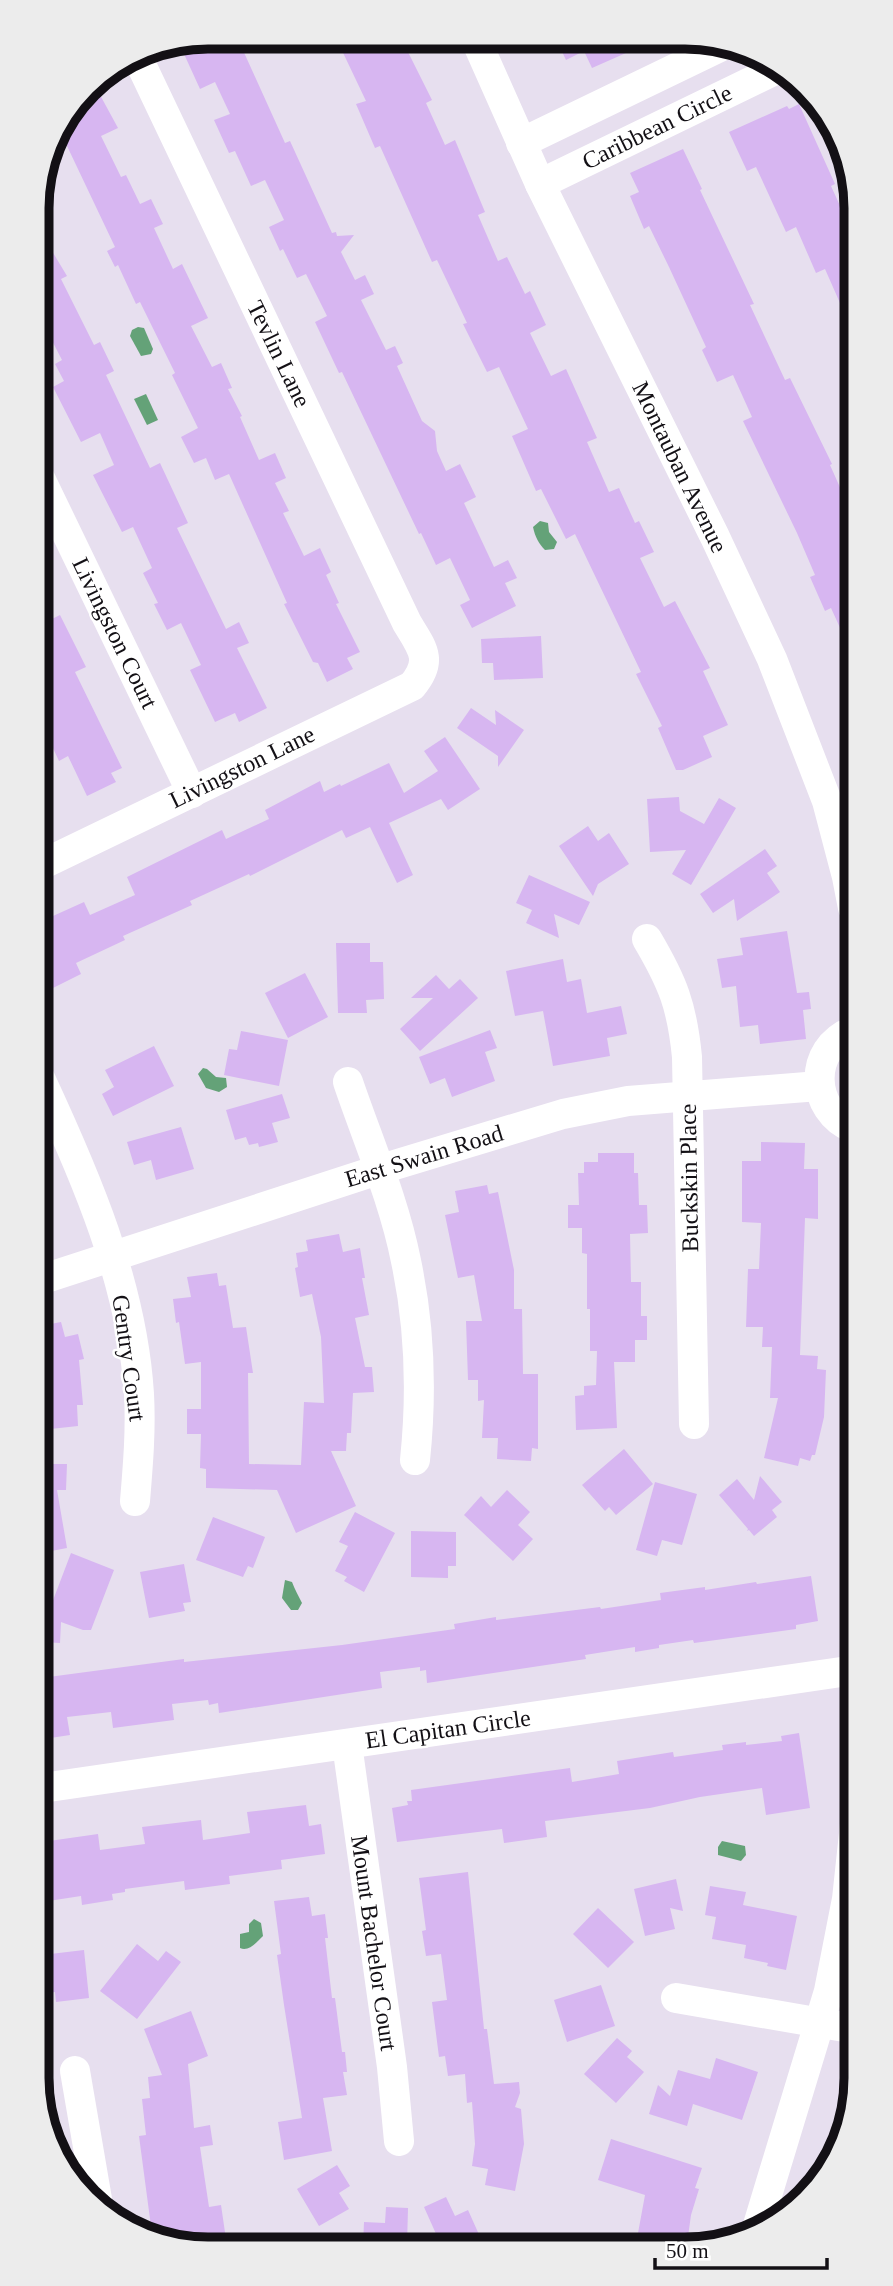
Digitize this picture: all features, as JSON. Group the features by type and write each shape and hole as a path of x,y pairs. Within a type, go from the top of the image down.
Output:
{"street":[{"name":"Montauban Avenue","path":"480,49 540,184 715,537 772,659 827,802 844,865"},
{"name":"Caribbean Circle","path":"522,143 711,51"},
{"name":"Tevlin Lane","path":"140,64 407,623 424,652"},
{"name":"Caribbean Circle","path":"540,184 768,73"},
{"name":"Livingston Court","path":"49,497 192,793"},
{"name":"Livingston Lane","path":"49,861 412,686 421,675 425,664 424,652"},
{"name":"Buckskin Place","path":"648,939 670,978 684,1021 694,1424"},
{"path":"844,1036 835,1041 825,1054 819,1069 819,1086 824,1104 835,1118 844,1123"},
{"path":"348,1082 406,1259 419,1357 419,1419 415,1460"},
{"name":"East Swain Road","path":"49,1277 378,1170 562,1114 628,1101 819,1086"},
{"name":"Gentry Court","path":"49,1098 95,1204 131,1334 138,1392 140,1443 135,1501"},
{"name":"El Capitan Circle","path":"49,1787 844,1672"},
{"name":"Mount Bachelor Court","path":"347,1744 392,2067 399,2141"},
{"path":"760,2218 821,2023 844,1909"},
{"path":"676,1998 844,2027"},
{"path":"75,2071 95,2189"}],"shaded area":[{"path":"144,328 153,349 151,354 141,356 130,336 132,330"},
{"path":"146,394 158,420 147,425 134,399"},
{"path":"540,521 548,523 549,532 557,542 554,549 545,550 538,540 533,527"},
{"path":"203,1068 216,1077 226,1078 227,1087 219,1092 206,1088 198,1074"},
{"path":"285,1580 292,1582 302,1603 298,1610 291,1610 282,1598"},
{"path":"722,1841 745,1846 746,1855 741,1861 718,1855 718,1847"},
{"path":"254,1919 261,1923 263,1936 250,1948 240,1948 240,1934 249,1932 249,1924"}],"building":[{"path":"242,49 285,143 290,141 332,233 336,232 337,236 354,235 341,252 355,280 365,275 374,294 361,300 386,350 395,346 403,363 397,366 422,421 435,431 437,451 446,471 460,464 476,497 464,503 494,567 508,560 517,578 505,583 516,606 472,628 460,605 470,600 450,558 436,565 315,322 327,316 306,274 297,278 283,249 280,251 269,227 284,220 265,180 251,186 235,151 229,153 214,120 230,114 215,82 200,89 183,51"},
{"path":"341,49 406,49 432,100 426,103 445,145 455,140 485,212 478,215 498,261 507,257 525,294 530,291 546,325 530,333 551,376 566,369 597,438 587,442 609,492 619,488 635,523 639,521 654,552 640,558 664,607 675,601 710,668 703,671 728,725 703,736 712,757 683,770 676,770 658,728 662,726 636,674 641,672 575,534 566,539 541,489 536,491 512,436 528,429 499,367 487,372 463,324 467,323 437,260 432,262 380,146 375,148 356,104 366,101"},
{"path":"561,49 624,49 626,53 592,68 584,51 566,60"},
{"path":"99,93 118,128 101,136 121,177 126,175 140,204 151,199 163,224 154,228 173,269 182,264 208,318 191,326 212,367 221,363 232,388 228,389 259,460 275,453 286,478 275,483 289,511 283,513 304,556 320,548 331,572 326,575 339,603 336,604 360,652 347,658 353,669 327,682 318,663 313,662 284,604 287,603 229,474 215,480 206,458 194,463 181,437 198,428 172,375 175,373 140,302 136,304 118,265 115,267 107,251 115,247 64,140 88,103"},
{"path":"799,104 835,184 831,186 844,215 844,312 825,269 816,273 796,227 786,232 756,167 747,171 729,132 787,106 789,109"},
{"path":"683,149 754,304 750,305 785,380 790,378 832,464 830,465 844,496 844,636 831,608 825,611 810,577 815,575 797,533 743,421 752,417 733,375 717,382 702,350 706,347 669,267 649,226 644,229 630,196 639,192 630,173"},
{"path":"49,246 67,276 61,279 94,345 100,342 114,371 106,375 150,468 160,463 188,523 177,528 226,629 239,622 249,643 237,648 267,708 239,722 235,713 215,722 190,670 201,665 181,623 167,630 154,604 158,603 143,573 152,568 133,527 122,532 93,475 114,465 100,433 81,442 53,387 64,381 55,364 62,360 49,335"},
{"path":"49,613 52,619 60,615 86,667 75,672 122,768 111,773 116,782 87,796 68,756 59,761 49,740"},
{"path":"541,636 543,678 494,680 493,663 482,663 481,639"},
{"path":"471,708 496,725 495,710 524,730 498,767 498,756 457,728"},
{"path":"445,737 480,789 448,810 441,799 389,823 413,875 397,883 370,827 346,838 342,830 250,876 249,874 190,901 192,905 123,936 125,940 76,963 81,974 49,990 49,908 53,916 84,902 90,915 135,895 127,877 222,830 226,839 269,819 265,810 320,781 324,792 389,763 404,793 438,771 424,751"},
{"path":"679,797 680,811 704,824 719,798 736,808 691,885 672,874 686,850 650,852 647,799"},
{"path":"588,826 598,841 609,833 629,864 598,884 593,896 559,846"},
{"path":"765,849 777,866 767,873 780,892 737,921 734,899 713,913 700,894"},
{"path":"529,875 590,902 579,925 554,914 559,938 526,923 532,910 516,903"},
{"path":"787,931 797,993 809,992 811,1009 803,1010 806,1039 760,1044 758,1025 740,1027 736,986 722,988 717,959 743,955 740,938"},
{"path":"336,943 370,943 370,962 383,962 384,999 366,1000 367,1013 338,1013"},
{"path":"563,959 567,982 581,979 587,1013 621,1006 627,1034 607,1038 610,1056 553,1066 543,1011 515,1016 506,971"},
{"path":"305,973 328,1017 288,1038 265,993"},
{"path":"436,975 449,989 460,979 478,998 420,1051 400,1029 433,998 411,998"},
{"path":"490,1030 497,1048 485,1052 495,1081 452,1097 445,1078 430,1084 419,1057"},
{"path":"241,1031 288,1040 279,1086 224,1075 229,1049 237,1050"},
{"path":"154,1046 174,1086 113,1116 102,1094 114,1087 105,1070"},
{"path":"282,1094 290,1118 272,1123 278,1142 259,1147 258,1143 249,1145 246,1137 235,1140 226,1110"},
{"path":"181,1127 194,1169 156,1180 151,1160 134,1165 127,1142"},
{"path":"761,1142 805,1143 804,1169 818,1169 818,1219 805,1218 800,1355 818,1356 817,1369 826,1370 824,1417 815,1455 812,1455 810,1461 800,1458 798,1466 764,1458 778,1398 770,1398 772,1347 762,1347 763,1327 746,1327 748,1269 759,1269 761,1223 742,1222 742,1161 761,1161"},
{"path":"598,1153 634,1153 639,1205 647,1205 648,1233 630,1234 631,1282 641,1282 641,1316 647,1316 647,1340 635,1340 635,1362 614,1362 617,1428 576,1430 575,1396 584,1395 584,1386 596,1385 597,1351 590,1351 587,1254 582,1253 582,1228 568,1228 568,1205 579,1205 578,1173 584,1173 584,1162 598,1162"},
{"path":"487,1185 489,1194 498,1192 514,1270 514,1309 522,1309 523,1374 538,1374 538,1449 532,1448 531,1461 497,1459 498,1438 482,1438 484,1400 478,1401 478,1380 468,1380 466,1321 482,1321 474,1275 458,1278 445,1215 459,1212 455,1191"},
{"path":"339,1234 343,1252 360,1248 369,1315 355,1318 365,1367 372,1367 374,1392 353,1393 351,1433 347,1433 346,1451 331,1451 356,1506 296,1533 277,1490 206,1488 206,1469 200,1468 201,1434 187,1434 187,1409 201,1409 201,1362 185,1364 173,1299 191,1297 187,1277 217,1273 219,1286 226,1285 233,1328 246,1327 253,1373 248,1373 249,1464 301,1465 304,1402 324,1403 321,1337 312,1294 300,1297 295,1268 298,1267 296,1253 308,1251 306,1240"},
{"path":"61,1322 65,1337 78,1334 84,1359 79,1360 83,1405 77,1405 78,1426 49,1429 49,1324"},
{"path":"624,1449 653,1484 616,1515 609,1507 605,1511 582,1485"},
{"path":"49,1455 52,1464 67,1464 66,1490 57,1490 67,1548 49,1551"},
{"path":"760,1476 782,1502 772,1510 777,1517 754,1536 719,1495 737,1479 754,1500"},
{"path":"655,1482 697,1494 682,1545 662,1540 657,1556 636,1550"},
{"path":"507,1490 530,1512 518,1525 533,1539 513,1561 464,1515 481,1496 491,1507"},
{"path":"355,1512 395,1533 364,1592 344,1581 347,1577 335,1571 348,1546 339,1542"},
{"path":"213,1517 265,1537 253,1568 248,1566 243,1577 196,1560"},
{"path":"411,1531 456,1532 456,1566 448,1566 448,1578 411,1577"},
{"path":"71,1553 114,1570 91,1630 61,1622 60,1643 49,1642 49,1611"},
{"path":"184,1564 191,1602 183,1603 185,1611 149,1618 140,1572"},
{"path":"811,1576 818,1621 796,1625 796,1629 694,1643 693,1640 635,1652 635,1647 585,1655 586,1659 427,1683 426,1670 420,1671 420,1667 380,1672 382,1688 219,1713 218,1703 209,1705 208,1700 172,1704 174,1720 113,1728 111,1712 67,1717 70,1735 49,1738 49,1677 184,1659 184,1662 342,1645 455,1629 454,1624 496,1617 496,1620 601,1609 661,1600 660,1593"},
{"path":"799,1733 810,1808 766,1815 762,1788 650,1808 545,1821 547,1837 504,1843 502,1829 397,1842 392,1808 408,1805 407,1801 412,1801 411,1790 570,1768 572,1782 619,1774 617,1761 673,1752 674,1757 723,1750 722,1745 746,1742 746,1745 782,1741 781,1736"},
{"path":"306,1805 309,1826 321,1824 325,1854 281,1860 282,1869 229,1876 230,1884 185,1890 184,1881 125,1889 125,1892 112,1894 113,1900 82,1905 81,1896 49,1901 49,1841 98,1834 100,1850 145,1844 142,1827 201,1820 203,1840 250,1833 247,1812"},
{"path":"468,1872 484,2029 487,2029 494,2084 519,2082 520,2093 515,2107 521,2109 524,2144 515,2191 485,2185 488,2169 472,2166 475,2144 472,2102 467,2103 465,2074 448,2076 445,2056 439,2057 432,2002 447,2000 441,1954 426,1956 422,1931 426,1930 419,1878"},
{"path":"676,1879 683,1911 670,1908 675,1929 645,1936 634,1889"},
{"path":"710,1886 746,1892 743,1905 797,1916 786,1970 744,1958 746,1945 712,1939 716,1917 705,1915"},
{"path":"309,1897 312,1916 325,1914 332,1998 335,1998 342,2052 345,2052 347,2072 343,2072 347,2095 323,2098 332,2151 284,2160 278,2122 302,2118 277,1955 281,1954 274,1901"},
{"path":"598,1908 634,1942 608,1968 573,1934"},
{"path":"137,1944 158,1961 166,1951 181,1962 137,2019 100,1991"},
{"path":"84,1950 89,1998 56,2002 55,1992 49,1993 49,1954"},
{"path":"601,1985 615,2026 567,2042 554,2000"},
{"path":"191,2011 208,2056 188,2064 194,2128 210,2125 213,2145 200,2147 209,2207 221,2205 226,2237 198,2237 151,2227 139,2136 146,2135 142,2099 150,2098 148,2077 162,2075 144,2029"},
{"path":"617,2038 632,2051 627,2057 644,2072 616,2103 584,2074"},
{"path":"716,2058 758,2072 742,2120 693,2104 687,2126 649,2114 658,2085 670,2096 678,2070 710,2079"},
{"path":"611,2139 702,2168 695,2188 699,2189 688,2237 637,2237 645,2195 598,2180"},
{"path":"337,2165 350,2186 339,2193 349,2209 319,2226 297,2189"},
{"path":"446,2197 455,2216 468,2210 480,2237 437,2237 424,2207"},
{"path":"386,2207 408,2208 407,2237 363,2237 364,2222 385,2223"}]}
